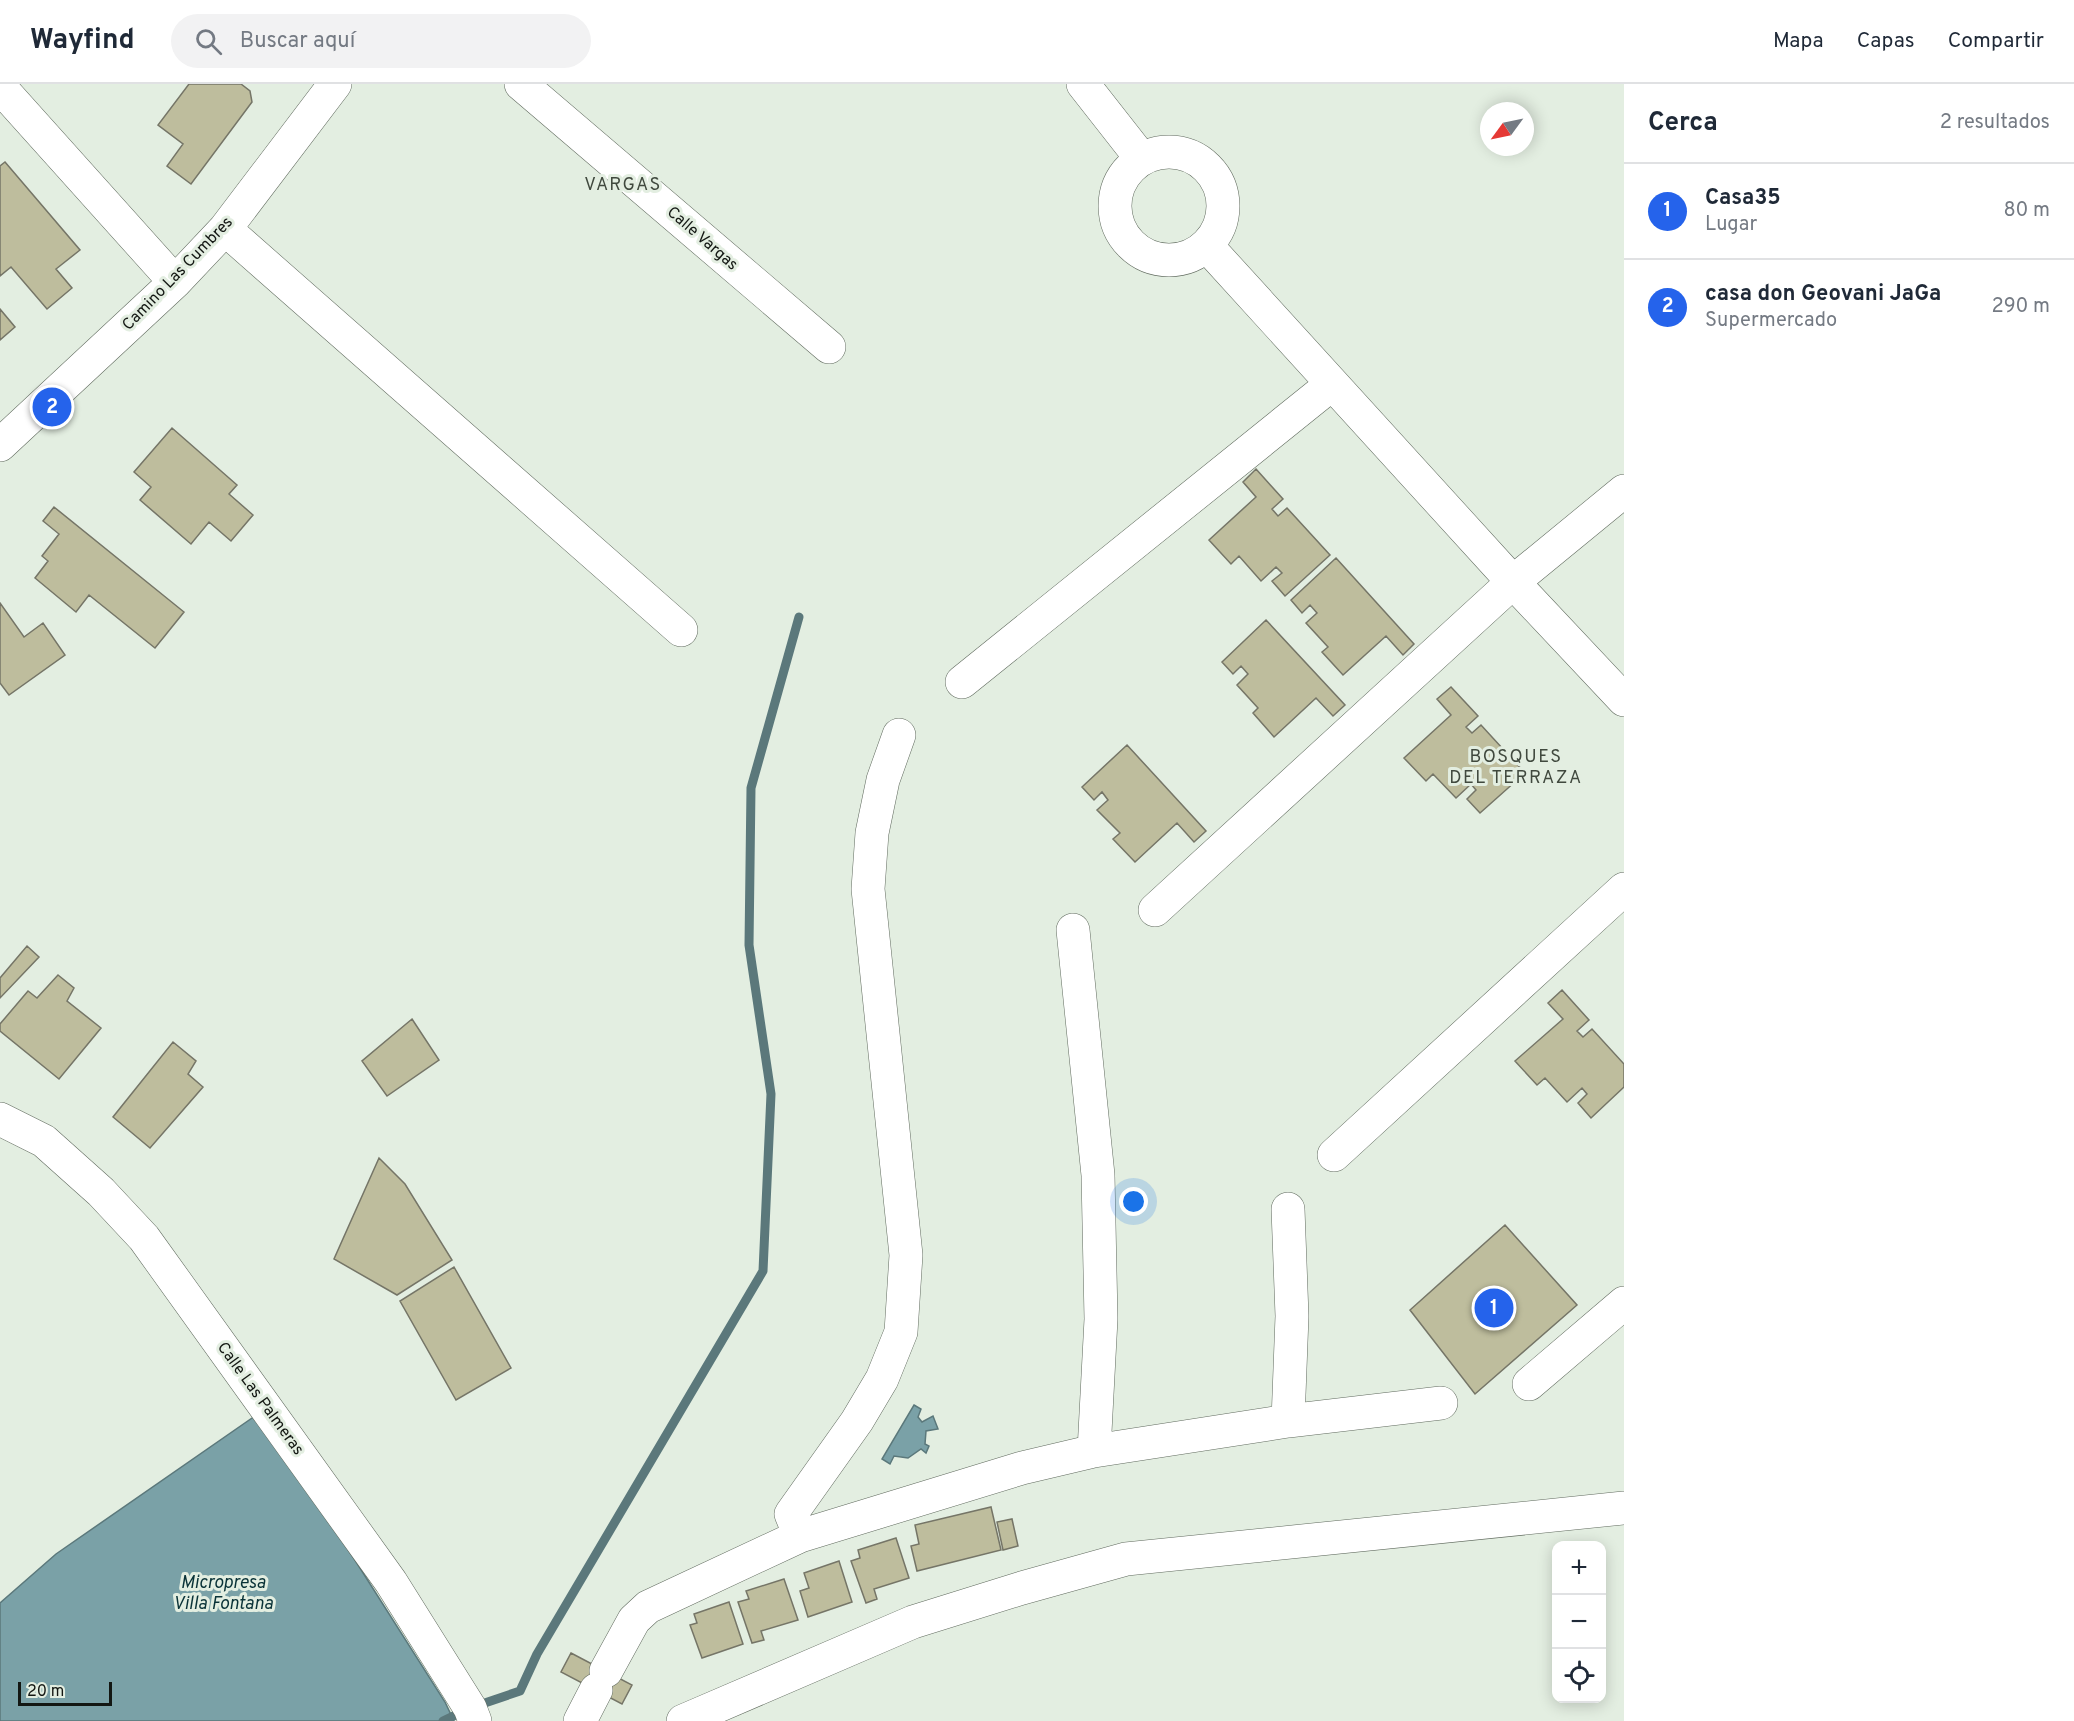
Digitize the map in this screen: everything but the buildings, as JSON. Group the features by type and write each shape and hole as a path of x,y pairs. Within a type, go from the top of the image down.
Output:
{"street":[{"name":"Camino Las Cumbres","path":"0,445 175,282 225,229 335,84"},
{"name":"Calle Vargas","path":"521,84 829,347"},
{"path":"1083,84 1141,158"},
{"path":"0,87 175,282"},
{"path":"1172,151 1202,162 1221,187 1222,219 1207,246 1184,259 1158,260 1134,248 1118,227 1114,201 1122,176 1141,158 1172,151"},
{"path":"225,229 681,630"},
{"path":"1207,246 1513,582 1624,700"},
{"path":"962,682 1332,384"},
{"path":"1155,910 1513,582 1624,491"},
{"path":"800,1536 791,1514 857,1421 882,1379 900,1332 906,1255 868,889 872,833 883,780 899,735"},
{"path":"1334,1155 1624,889"},
{"path":"1073,930 1098,1175 1101,1318 1094,1451"},
{"name":"Calle Las Palmeras","path":"0,1119 44,1141 101,1191 144,1238 391,1582 470,1708 475,1721"},
{"path":"1288,1209 1292,1316 1288,1421"},
{"path":"1529,1384 1624,1303"},
{"path":"580,1721 634,1620 648,1607 800,1536 1022,1468 1094,1451 1288,1421 1441,1403"},
{"path":"683,1721 913,1622 1126,1559 1624,1508"}],"water":[{"path":"914,1405 921,1409 918,1417 922,1422 933,1416 938,1429 926,1431 925,1444 929,1446 926,1453 921,1449 908,1458 894,1456 890,1464 882,1459"},
{"name":"Micropresa Villa Fontana","path":"255,1416 346,1546 445,1702 454,1721 0,1721 0,1603 56,1554"}],"waterway":[{"path":"443,1721 470,1708 520,1691 537,1654 763,1271 771,1094 749,945 751,788 799,617"}],"place":[{"name":"casa don Geovani JaGa","path":"52,407"},
{"name":"Casa35","path":"1494,1308"}],"district":[{"name":"VARGAS","path":"623,185"},
{"name":"BOSQUES DEL TERRAZA","path":"1516,767"}]}
